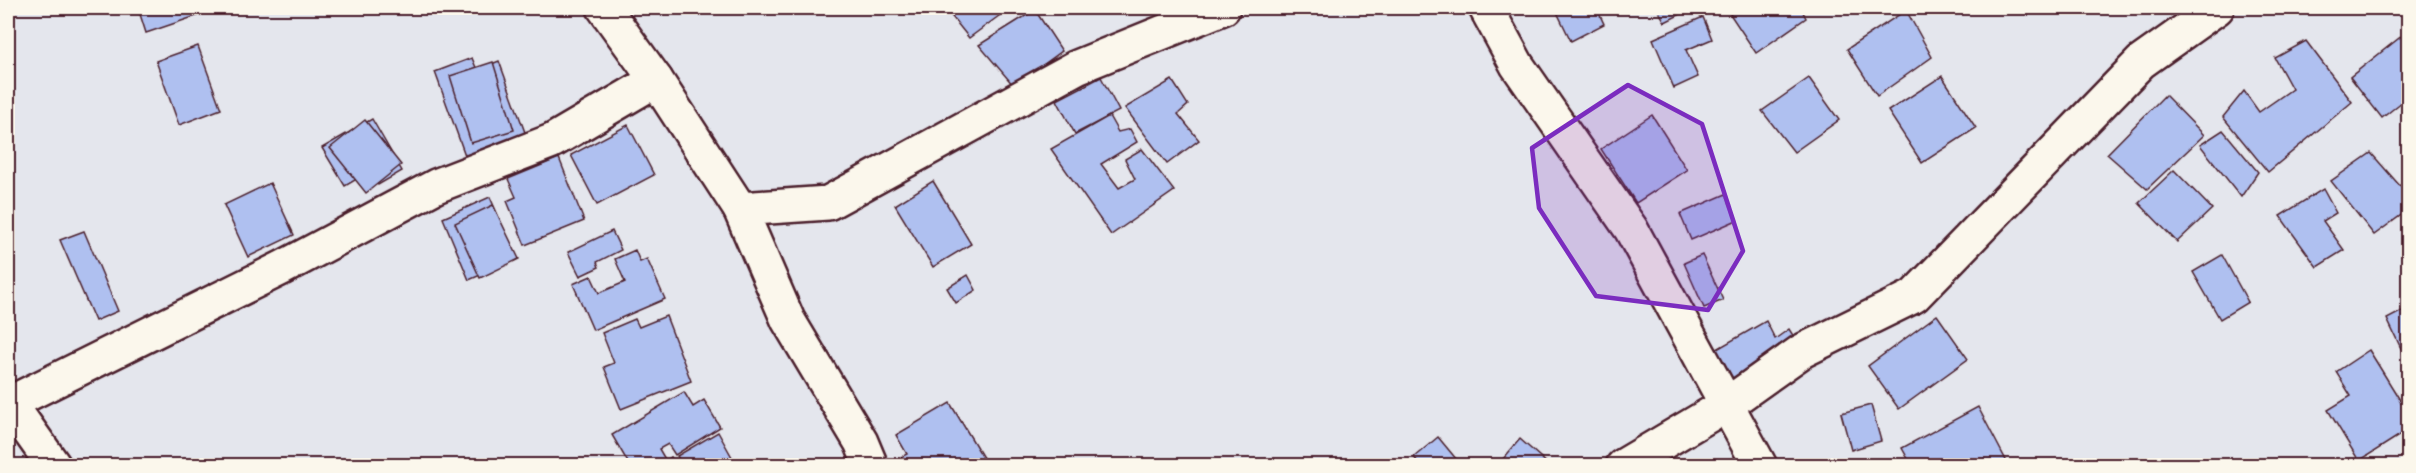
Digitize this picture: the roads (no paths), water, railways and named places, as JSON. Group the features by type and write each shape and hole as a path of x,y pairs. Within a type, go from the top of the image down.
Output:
{"street":[{"path":"604,8 656,80 740,209 788,320 861,442 871,465"},
{"path":"740,209 828,203 1077,67 1223,8"},
{"path":"1486,8 1517,65 1631,229 1761,465"},
{"path":"1623,465 1726,405 1802,351 1914,297 2141,62 2217,8"},
{"path":"54,465 8,403 282,268 436,186 552,141 656,80"}]}
